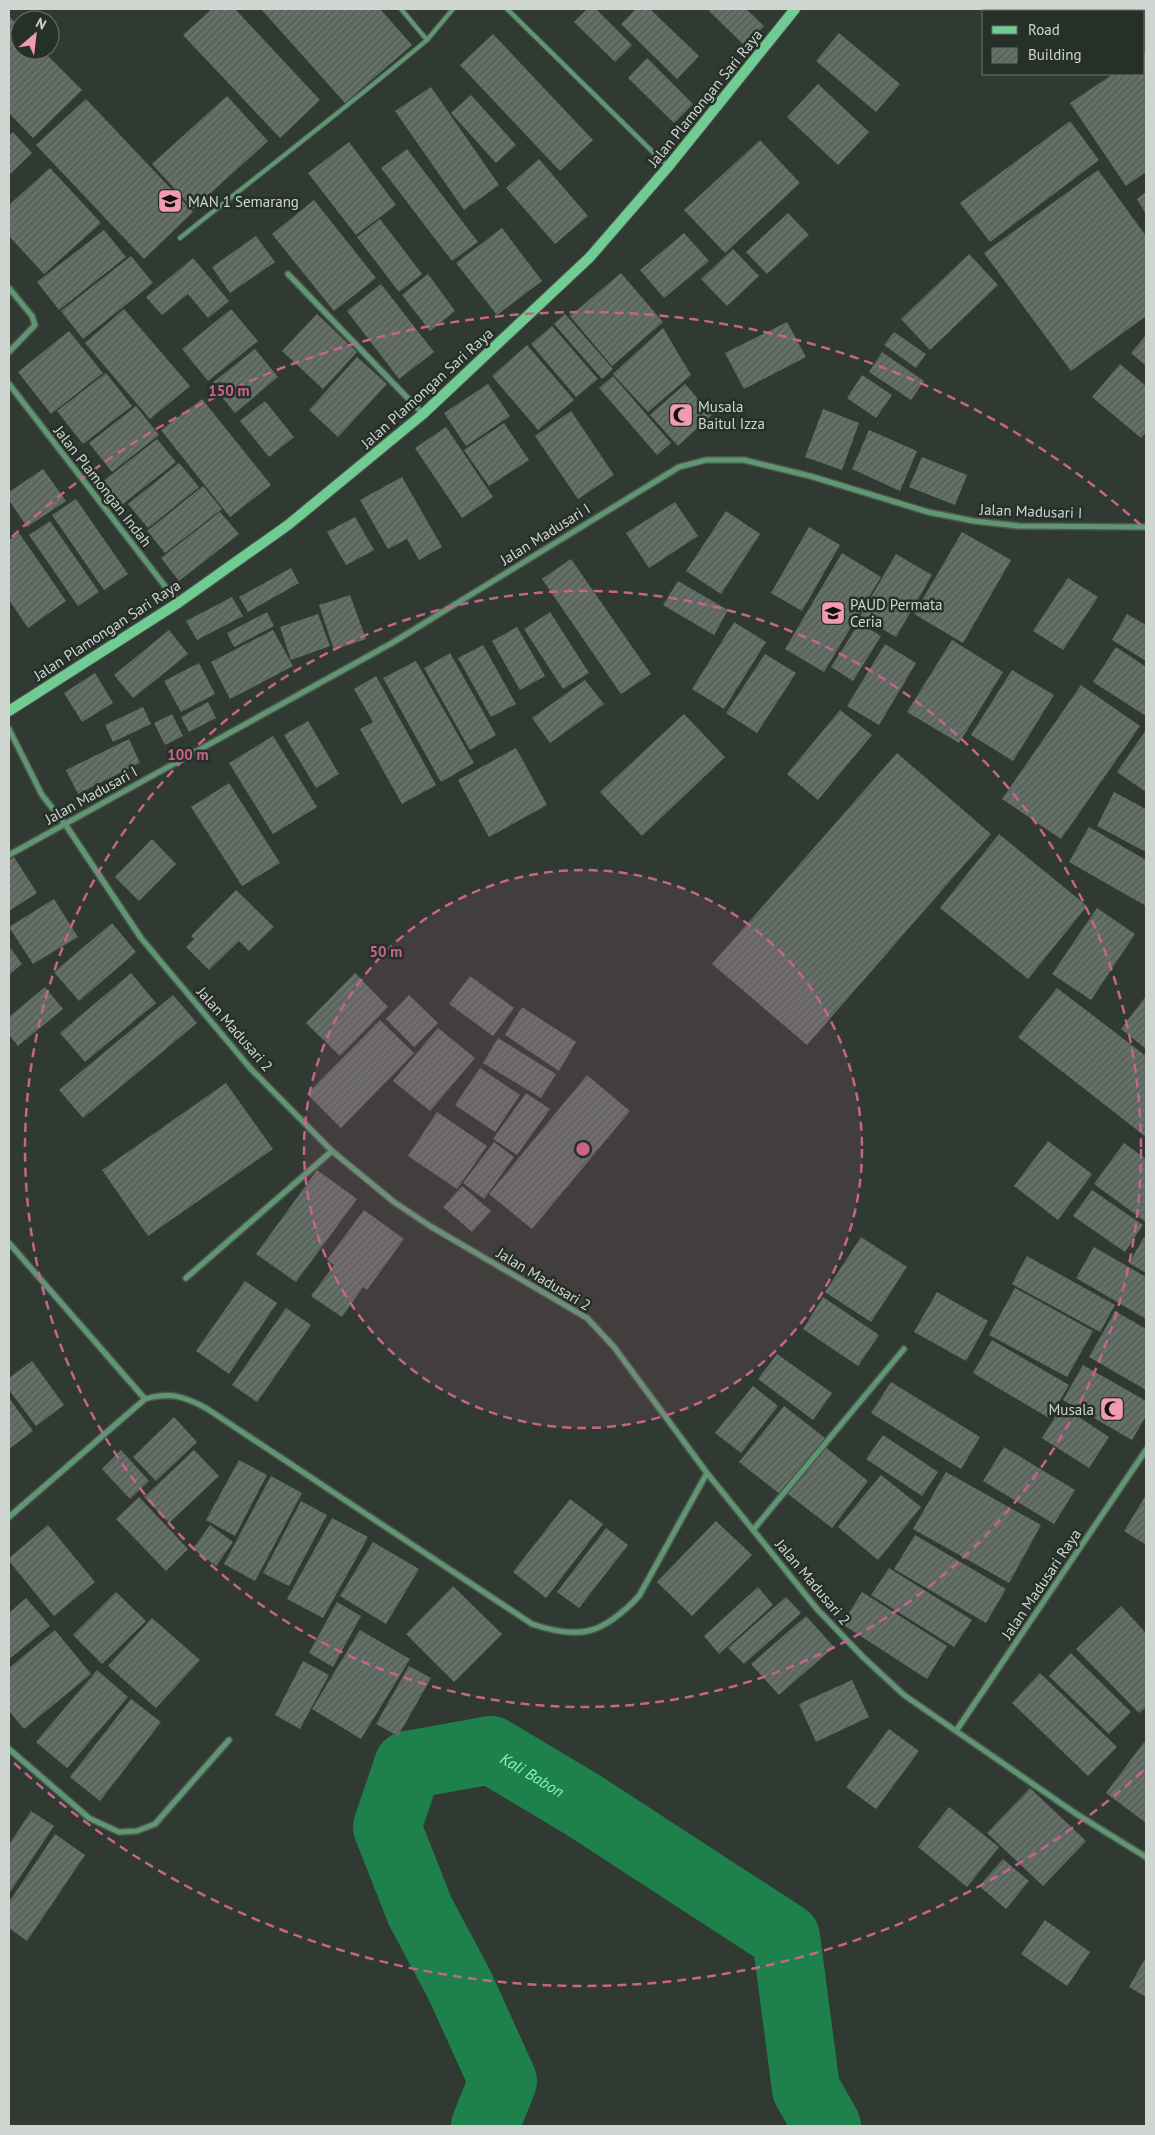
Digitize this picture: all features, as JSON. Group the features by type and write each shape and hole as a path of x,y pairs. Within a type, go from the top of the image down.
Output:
{"street":[{"name":"Jalan Plamongan Sari Raya","path":"9,711 178,603 288,525 423,414 590,257 668,168 795,9"},
{"path":"288,274 423,414"},
{"path":"9,288 32,316 34,324 9,352"},
{"name":"Jalan Plamongan Indah","path":"9,384 178,603"},
{"name":"Jalan Madusari I","path":"9,855 392,643 678,467 706,460 744,460 810,476 928,512 974,521 1019,526 1146,527"},
{"name":"Jalan Madusari 2","path":"9,730 42,795 65,824 141,938 250,1068 332,1151 394,1202 430,1226 587,1318 614,1347 707,1472 817,1609 863,1657 904,1695 1075,1813 1146,1857"},
{"path":"186,1278 332,1151"},
{"path":"9,1243 145,1399"},
{"path":"753,1530 904,1349"},
{"path":"9,1517 145,1399 159,1395 183,1396 206,1408 532,1624 556,1632 576,1634 597,1630 624,1613 639,1596 707,1472"},
{"name":"Jalan Madusari Raya","path":"956,1731 1146,1450"},
{"path":"9,1749 83,1814 104,1827 119,1832 138,1831 155,1824 229,1740"}],"lane":[{"path":"401,9 426,40"},
{"path":"180,238 300,141 363,94 426,40 452,9"},
{"path":"507,9 668,168"}],"building":[{"path":"212,9 235,9 320,100 280,138 183,35"},
{"path":"261,9 380,9 412,45 345,103"},
{"path":"587,9 596,9 632,45 615,62 574,22"},
{"path":"636,9 650,9 699,56 677,79 621,24"},
{"path":"707,9 746,9 764,26 745,46"},
{"path":"1021,9 1057,9 1056,10"},
{"path":"1070,9 1112,9 1110,10"},
{"path":"9,16 10,60 52,60 82,90 33,138 9,113"},
{"path":"839,33 900,84 876,112 816,61"},
{"path":"493,34 593,140 560,171 460,65"},
{"path":"1145,52 1146,172 1126,186 1070,103 1112,75 1145,75"},
{"path":"647,58 693,104 674,123 628,78"},
{"path":"818,84 869,132 838,165 787,117"},
{"path":"431,87 499,185 464,210 395,111"},
{"path":"471,95 516,145 496,163 451,113"},
{"path":"227,96 268,141 193,209 152,164"},
{"path":"86,99 193,212 144,259 36,145"},
{"path":"1070,121 1099,160 990,242 960,203"},
{"path":"13,132 32,153 9,175 9,136"},
{"path":"760,140 800,183 725,253 684,210"},
{"path":"349,142 396,205 356,235 308,173"},
{"path":"407,149 478,242 452,261 381,168"},
{"path":"539,159 588,216 555,244 506,188"},
{"path":"50,168 101,223 44,274 9,236 9,205"},
{"path":"1098,170 1146,236 1146,316 1071,371 984,253"},
{"path":"1146,192 1146,214 1137,199"},
{"path":"314,200 376,278 334,311 272,234"},
{"path":"788,213 809,235 767,274 746,252"},
{"path":"380,219 422,274 399,292 357,237"},
{"path":"502,228 542,281 497,315 456,263"},
{"path":"104,230 126,257 59,310 37,282"},
{"path":"684,233 709,261 664,298 640,270"},
{"path":"256,236 275,262 230,293 212,267"},
{"path":"733,249 759,276 727,306 701,279"},
{"path":"969,254 998,285 930,350 901,319"},
{"path":"131,256 153,283 83,339 61,311"},
{"path":"193,258 229,301 208,318 188,294 162,315 146,297"},
{"path":"621,273 663,322 612,366 570,316"},
{"path":"428,274 455,311 430,331 402,295"},
{"path":"381,284 434,352 399,379 347,311"},
{"path":"124,309 190,386 150,419 85,343"},
{"path":"231,309 258,341 208,381 182,349"},
{"path":"317,314 357,352 323,389 282,351"},
{"path":"565,314 613,369 602,379 554,324"},
{"path":"787,322 806,357 744,389 725,353"},
{"path":"552,326 598,379 576,397 531,344"},
{"path":"663,328 691,375 648,412 613,374"},
{"path":"69,331 103,373 51,414 18,372"},
{"path":"894,332 926,354 916,368 884,345"},
{"path":"1146,335 1146,366 1131,353"},
{"path":"527,345 574,400 538,430 492,376"},
{"path":"255,349 278,377 235,413 211,384"},
{"path":"882,352 924,381 911,400 869,372"},
{"path":"357,357 387,384 338,437 309,410"},
{"path":"1120,364 1146,386 1146,432 1141,438 1092,397"},
{"path":"106,373 132,406 83,444 57,411"},
{"path":"862,375 892,395 876,418 847,398"},
{"path":"613,376 671,443 657,455 599,388"},
{"path":"488,384 510,416 466,446 444,413"},
{"name":"Musala Baitul Izza","path":"685,384 712,415 678,446 650,415"},
{"path":"202,399 271,485 230,517 161,430"},
{"path":"265,401 294,437 269,457 240,421"},
{"path":"136,406 159,435 112,472 89,443"},
{"path":"823,409 859,423 842,470 805,457"},
{"path":"571,411 614,475 578,499 535,436"},
{"path":"504,423 529,460 489,486 464,450"},
{"path":"446,427 493,497 462,518 415,448"},
{"path":"869,430 917,451 900,491 852,469"},
{"path":"157,439 176,462 119,507 101,483"},
{"path":"922,457 967,475 955,505 909,487"},
{"path":"179,463 199,487 148,528 128,504"},
{"path":"43,469 66,501 27,527 9,500 9,492"},
{"path":"402,477 442,547 419,560 407,539 388,549 360,500"},
{"path":"203,486 222,509 165,553 147,531"},
{"path":"76,499 128,574 104,590 52,515"},
{"path":"675,502 698,536 649,568 626,533"},
{"path":"726,511 760,534 721,594 686,571"},
{"path":"220,512 239,534 179,581 161,558"},
{"path":"355,517 374,550 346,565 327,532"},
{"path":"50,521 99,592 78,606 29,535"},
{"path":"809,527 840,545 802,611 771,593"},
{"path":"962,532 1011,560 963,643 914,614"},
{"path":"19,533 66,601 28,628 9,600 9,540"},
{"name":"PAUD Permata Ceria","path":"842,553 881,577 824,672 785,649"},
{"path":"896,554 932,575 896,637 860,616"},
{"path":"571,559 651,674 621,694 542,579"},
{"path":"291,568 299,583 248,612 239,597"},
{"path":"1068,578 1098,597 1063,650 1033,631"},
{"path":"678,581 728,610 714,635 663,605"},
{"path":"350,595 366,639 334,650 319,605"},
{"path":"232,597 243,616 197,640 186,621"},
{"path":"267,612 274,626 234,647 227,633"},
{"path":"550,612 589,673 563,689 524,629"},
{"path":"318,614 330,646 291,660 280,627"},
{"path":"1127,614 1146,625 1146,661 1112,640"},
{"path":"734,622 766,642 724,709 692,689"},
{"path":"859,623 881,636 853,681 831,667"},
{"path":"517,627 545,676 520,690 492,641"},
{"path":"169,630 188,654 133,698 114,675"},
{"path":"273,630 293,666 230,699 211,662"},
{"path":"952,640 1003,672 959,743 907,712"},
{"path":"885,644 916,663 879,725 847,706"},
{"path":"483,645 516,704 491,717 458,658"},
{"path":"1116,647 1146,667 1146,716 1093,682"},
{"path":"450,653 496,735 470,750 424,668"},
{"path":"765,654 796,673 757,733 726,713"},
{"path":"416,661 474,763 441,782 383,678"},
{"path":"199,663 215,694 181,712 164,681"},
{"path":"1012,670 1054,695 1013,761 971,735"},
{"path":"95,673 113,703 82,722 64,693"},
{"path":"376,676 436,785 402,804 360,729 373,722 354,689"},
{"path":"585,680 604,704 550,743 532,718"},
{"path":"1081,685 1140,726 1061,839 1002,799"},
{"path":"208,702 216,718 189,732 181,717"},
{"path":"143,707 151,724 113,742 105,725"},
{"path":"840,710 872,735 818,800 787,774"},
{"path":"172,714 183,736 165,745 154,723"},
{"path":"684,714 725,757 642,836 600,792"},
{"path":"308,721 339,774 316,788 284,735"},
{"path":"1146,730 1146,792 1117,772"},
{"path":"273,736 317,807 273,834 229,763"},
{"path":"129,739 140,763 78,794 66,770"},
{"path":"516,748 547,805 489,837 458,780"},
{"path":"897,753 991,834 807,1045 712,964"},
{"path":"229,783 280,863 242,886 191,807"},
{"path":"1114,792 1146,809 1146,852 1097,826"},
{"path":"1089,827 1146,860 1146,906 1069,862"},
{"path":"999,834 1087,906 1028,979 940,908"},
{"path":"152,839 176,864 139,901 115,877"},
{"path":"14,857 37,893 9,911 9,860"},
{"path":"236,890 274,927 249,951 239,941 209,970 186,947 194,939 191,936"},
{"path":"54,899 78,937 33,964 9,927"},
{"path":"1097,908 1135,934 1091,1000 1052,974"},
{"path":"112,923 136,952 79,1001 54,972"},
{"path":"9,946 22,964 9,975"},
{"path":"131,973 156,1003 85,1062 60,1033"},
{"path":"355,973 388,1007 340,1056 306,1023"},
{"path":"470,976 514,1008 493,1036 449,1004"},
{"path":"45,987 63,1009 18,1046 9,1035 9,1017"},
{"path":"1057,988 1146,1056 1146,1137 1018,1037"},
{"path":"173,995 197,1023 83,1118 59,1090"},
{"path":"409,995 438,1023 414,1047 386,1019"},
{"path":"1146,996 1146,1049 1121,1029"},
{"path":"522,1007 576,1042 559,1071 505,1035"},
{"path":"380,1020 414,1053 341,1128 307,1094"},
{"path":"438,1028 475,1058 430,1111 393,1081"},
{"path":"498,1038 556,1074 541,1098 483,1063"},
{"path":"480,1068 520,1095 495,1132 455,1105"},
{"path":"587,1075 630,1111 532,1229 489,1194"},
{"path":"226,1083 273,1149 148,1236 102,1170"},
{"path":"526,1093 550,1109 517,1155 493,1139"},
{"path":"437,1112 487,1146 457,1189 408,1156"},
{"path":"1048,1141 1092,1174 1058,1220 1014,1186"},
{"path":"494,1142 514,1157 484,1199 463,1183"},
{"path":"1124,1143 1146,1159 1146,1222 1094,1184"},
{"path":"317,1170 357,1199 296,1282 256,1254"},
{"path":"462,1186 491,1211 472,1232 443,1207"},
{"path":"1092,1190 1143,1225 1125,1252 1073,1216"},
{"path":"364,1210 404,1239 367,1290 363,1287 342,1317 311,1296 334,1265 327,1260"},
{"path":"861,1237 907,1267 871,1322 825,1292"},
{"path":"1144,1237 1146,1238 1146,1273 1129,1263"},
{"path":"1094,1247 1146,1277 1146,1319 1076,1278"},
{"path":"1027,1256 1115,1305 1100,1332 1012,1284"},
{"path":"245,1281 277,1303 229,1374 196,1351"},
{"path":"1015,1288 1093,1331 1067,1377 989,1335"},
{"path":"937,1292 988,1321 966,1361 914,1332"},
{"path":"823,1297 879,1335 858,1366 803,1329"},
{"path":"286,1308 311,1325 257,1402 232,1385"},
{"path":"1115,1311 1146,1329 1146,1390 1089,1357"},
{"path":"992,1340 1069,1385 1049,1418 973,1373"},
{"path":"777,1354 832,1393 813,1420 758,1379"},
{"path":"32,1361 64,1405 36,1426 9,1390 9,1378"},
{"name":"Musala","path":"1083,1365 1146,1401 1146,1416 1132,1440 1063,1400"},
{"path":"891,1382 980,1437 961,1469 871,1413"},
{"path":"753,1386 778,1406 741,1453 715,1433"},
{"path":"9,1398 33,1431 9,1449"},
{"path":"784,1406 825,1438 781,1495 739,1462"},
{"path":"1062,1406 1109,1437 1089,1468 1042,1438"},
{"path":"174,1417 197,1442 156,1481 133,1457"},
{"path":"883,1435 938,1472 922,1496 866,1459"},
{"path":"825,1447 868,1481 832,1528 788,1494"},
{"path":"1004,1447 1075,1490 1054,1524 983,1481"},
{"path":"121,1450 149,1481 130,1499 102,1469"},
{"path":"194,1450 219,1476 169,1523 144,1497"},
{"path":"239,1460 267,1475 235,1536 206,1520"},
{"path":"946,1472 1041,1525 1009,1583 913,1529"},
{"path":"881,1475 921,1507 878,1560 838,1527"},
{"path":"271,1476 302,1493 255,1581 224,1564"},
{"path":"1146,1495 1146,1545 1124,1531"},
{"path":"139,1497 188,1549 166,1571 116,1519"},
{"path":"570,1499 603,1524 546,1598 513,1572"},
{"path":"301,1501 327,1515 289,1586 263,1573"},
{"path":"332,1518 368,1537 323,1618 287,1599"},
{"path":"716,1521 752,1555 692,1616 657,1582"},
{"path":"48,1525 95,1582 54,1616 9,1561 9,1558"},
{"path":"210,1525 233,1542 216,1566 193,1549"},
{"path":"606,1528 628,1545 579,1608 557,1592"},
{"path":"915,1535 1006,1589 986,1623 894,1569"},
{"path":"373,1542 419,1569 386,1624 340,1596"},
{"path":"889,1568 972,1620 954,1647 871,1595"},
{"path":"453,1586 502,1634 454,1682 406,1634"},
{"path":"758,1587 773,1605 719,1654 704,1636"},
{"path":"116,1592 146,1621 102,1664 73,1635"},
{"path":"862,1592 947,1646 927,1679 842,1624"},
{"path":"786,1597 801,1613 744,1664 728,1648"},
{"path":"26,1598 50,1626 9,1659 9,1613"},
{"path":"337,1602 361,1616 333,1667 309,1653"},
{"path":"1121,1606 1146,1633 1146,1707 1139,1713 1076,1649"},
{"path":"806,1616 834,1647 779,1695 751,1664"},
{"path":"152,1618 200,1660 156,1708 108,1666"},
{"path":"55,1630 91,1674 24,1729 9,1711 9,1668"},
{"path":"360,1630 410,1659 361,1739 312,1709"},
{"path":"1071,1653 1131,1712 1109,1734 1049,1676"},
{"path":"303,1661 329,1675 300,1729 275,1715"},
{"path":"409,1666 431,1678 398,1736 376,1724"},
{"path":"97,1670 128,1697 67,1768 36,1742"},
{"path":"1040,1673 1117,1747 1088,1776 1012,1703"},
{"path":"852,1680 869,1717 816,1742 799,1704"},
{"path":"131,1699 161,1722 100,1801 70,1777"},
{"path":"889,1729 919,1751 876,1809 846,1787"},
{"path":"1144,1742 1146,1744 1146,1823 1106,1793"},
{"path":"1030,1788 1086,1841 1043,1886 987,1833"},
{"path":"949,1807 999,1847 967,1887 918,1847"},
{"path":"31,1811 54,1826 10,1892 9,1845"},
{"path":"55,1834 85,1855 27,1941 9,1928 9,1902"},
{"path":"1003,1859 1029,1881 1006,1909 979,1886"},
{"path":"1045,1920 1090,1952 1067,1986 1021,1954"},
{"path":"1146,1957 1146,1997 1129,1987"}],"waterway":[{"name":"Kali Babon","path":"485,2126 503,2081 460,1986 420,1911 387,1827 408,1765 491,1750 583,1805 786,1937 806,2089 827,2126"}],"place":[{"name":"MAN 1 Semarang","path":"170,201"},
{"name":"Musala Baitul Izza","path":"681,415"},
{"name":"PAUD Permata Ceria","path":"833,613"},
{"name":"Musala","path":"1112,1409"}]}
